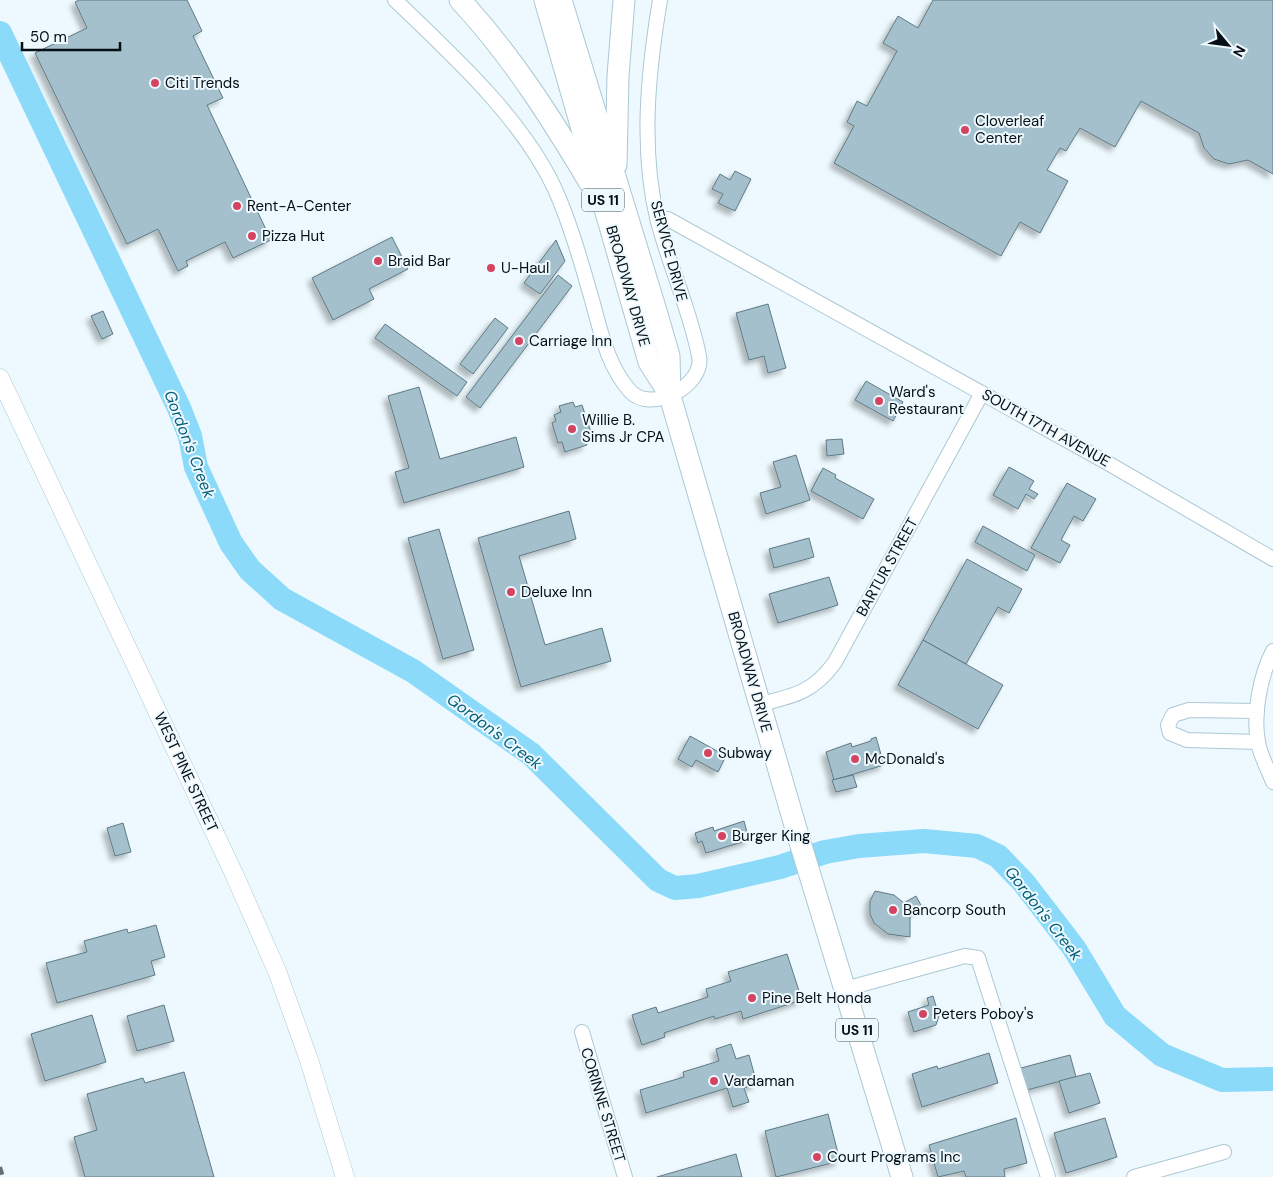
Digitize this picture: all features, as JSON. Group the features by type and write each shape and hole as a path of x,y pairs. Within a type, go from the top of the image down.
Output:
{"main road":[{"path":"460,0 506,53 538,98 605,206"},
{"name":"BROADWAY DRIVE","path":"544,0 649,362 670,396"},
{"name":"BROADWAY DRIVE","path":"561,0 669,356 670,396 799,839 902,1177"},
{"path":"616,185 618,76 624,0"}],"street":[{"path":"395,0 504,112 540,162 554,189 575,246 616,374 632,394 648,400 670,396"},
{"name":"SERVICE DRIVE","path":"660,0 651,70 648,118 649,157 658,220 697,344 700,366 691,382 670,396"},
{"name":"SOUTH 17TH AVENUE","path":"658,220 668,219 982,393 1273,559"},
{"name":"WEST PINE STREET","path":"0,378 235,876 277,971 309,1060 345,1177"},
{"name":"BARTUR STREET","path":"760,704 806,691 822,680 835,662 982,393"},
{"path":"1273,651 1262,678 1257,711 1258,742 1273,782"},
{"path":"1257,711 1189,710 1173,714 1168,725 1170,733 1187,740 1258,742"},
{"path":"845,990 965,956 978,958 1048,1177"},
{"name":"CORINNE STREET","path":"582,1032 625,1177"},
{"path":"1134,1177 1224,1152"}],"building":[{"path":"79,0 187,0 202,31 193,36 223,98 207,105 271,240 233,258 225,242 186,261 188,266 178,271 158,229 127,244 35,53 87,28 75,2"},
{"name":"Cloverleaf Center","path":"933,0 1273,0 1273,174 1248,160 1229,164 1214,159 1204,148 1199,133 1141,101 1115,147 1080,128 1066,151 1060,148 1047,170 1068,181 1040,233 1020,222 1001,256 834,163 854,126 847,122 857,101 867,106 897,51 883,43 898,16 918,28"},
{"path":"735,171 751,179 735,211 718,203 723,194 712,189 720,174 730,180"},
{"path":"392,237 408,269 369,289 374,299 333,320 312,278"},
{"path":"556,240 565,261 540,294 524,283"},
{"name":"Carriage Inn","path":"558,275 572,286 480,408 466,397"},
{"path":"768,304 786,368 768,373 764,356 749,360 736,313"},
{"path":"103,311 113,334 102,339 91,316"},
{"path":"495,318 508,328 473,374 460,364"},
{"path":"385,324 467,382 457,396 375,338"},
{"name":"Ward's Restaurant","path":"866,381 903,402 893,421 855,400"},
{"path":"419,387 440,459 516,437 524,467 404,503 395,472 409,468 388,396"},
{"name":"Willie B. Sims Jr CPA","path":"573,402 575,407 582,405 592,435 584,437 587,445 565,452 562,442 558,443 552,423 556,421 554,415 561,412 559,406"},
{"path":"842,439 844,454 827,456 826,440"},
{"path":"796,455 810,500 766,514 760,493 781,487 773,462"},
{"path":"1009,467 1034,481 1029,489 1038,494 1034,499 1026,494 1018,509 993,495"},
{"path":"823,468 836,475 835,478 874,499 863,519 811,491"},
{"path":"1067,483 1096,499 1083,521 1074,516 1061,540 1070,545 1060,563 1031,548"},
{"name":"Deluxe Inn","path":"569,511 576,539 519,556 545,645 602,628 611,661 521,687 478,538"},
{"path":"983,526 1035,555 1027,571 975,542"},
{"path":"439,529 474,650 443,659 408,538"},
{"path":"809,538 814,557 774,568 769,549"},
{"path":"967,559 1022,589 1009,613 998,607 966,664 923,640"},
{"path":"829,577 838,605 778,623 769,594"},
{"path":"923,640 1003,685 978,729 898,685"},
{"path":"690,736 726,756 718,772 696,760 692,767 678,759"},
{"name":"McDonald's","path":"876,737 884,765 834,780 826,752 851,743 852,747 871,741 871,739"},
{"path":"853,775 857,787 836,792 832,780"},
{"name":"Burger King","path":"744,821 749,840 706,853 702,841 698,843 695,833 713,827 714,831"},
{"path":"123,823 131,852 115,856 107,828"},
{"name":"Bancorp South","path":"875,891 894,895 904,903 916,896 922,907 910,914 910,937 888,934 874,923 870,914 870,901"},
{"path":"156,925 165,957 151,961 155,975 57,1003 46,963 87,952 84,941 127,929 128,933"},
{"name":"Pine Belt Honda","path":"787,954 802,1000 743,1019 741,1011 715,1019 714,1016 664,1033 665,1037 642,1045 632,1015 656,1007 658,1013 708,997 706,989 731,981 728,972"},
{"name":"Peters Poboy's","path":"933,996 939,1016 936,1025 914,1032 908,1012 929,1005 927,998"},
{"path":"164,1005 174,1041 137,1051 127,1016"},
{"path":"92,1015 106,1062 45,1081 31,1034"},
{"name":"Vardaman","path":"731,1044 736,1059 749,1055 757,1084 744,1088 749,1102 733,1107 727,1088 646,1113 640,1090 684,1077 683,1072 719,1061 716,1049"},
{"path":"989,1053 998,1083 922,1107 912,1074 937,1066 938,1069"},
{"path":"1070,1055 1076,1077 1027,1090 1021,1068"},
{"path":"184,1072 214,1177 85,1177 74,1137 97,1130 87,1094 143,1078 145,1083"},
{"path":"1090,1073 1100,1103 1069,1113 1059,1081"},
{"path":"828,1114 840,1161 776,1177 765,1131"},
{"path":"1016,1118 1027,1163 1004,1169 1005,1177 966,1177 964,1171 938,1177 929,1145"},
{"path":"1105,1118 1117,1157 1066,1173 1054,1133"},
{"path":"736,1154 742,1177 657,1177"}],"waterway":[{"name":"Gordon's Creek","path":"0,33 179,408 190,436 196,467 231,543 250,570 282,599 413,671 531,754 658,880 675,888 698,886 780,867 825,852 859,846 924,841 977,846 998,856 1024,883 1074,948 1115,1016 1162,1055 1222,1080 1273,1079"}],"railway":[{"path":"0,1167 3,1177"}],"place":[{"name":"Citi Trends","path":"155,83"},
{"name":"Cloverleaf Center","path":"965,130"},
{"name":"Rent-A-Center","path":"237,206"},
{"name":"Pizza Hut","path":"252,236"},
{"name":"Braid Bar","path":"378,261"},
{"name":"U-Haul","path":"491,268"},
{"name":"Carriage Inn","path":"519,341"},
{"name":"Ward's Restaurant","path":"879,401"},
{"name":"Willie B. Sims Jr CPA","path":"572,429"},
{"name":"Deluxe Inn","path":"511,592"},
{"name":"Subway","path":"708,753"},
{"name":"McDonald's","path":"855,759"},
{"name":"Burger King","path":"722,836"},
{"name":"Bancorp South","path":"893,910"},
{"name":"Pine Belt Honda","path":"752,998"},
{"name":"Peters Poboy's","path":"923,1014"},
{"name":"Vardaman","path":"714,1081"},
{"name":"Court Programs Inc","path":"817,1157"}]}
